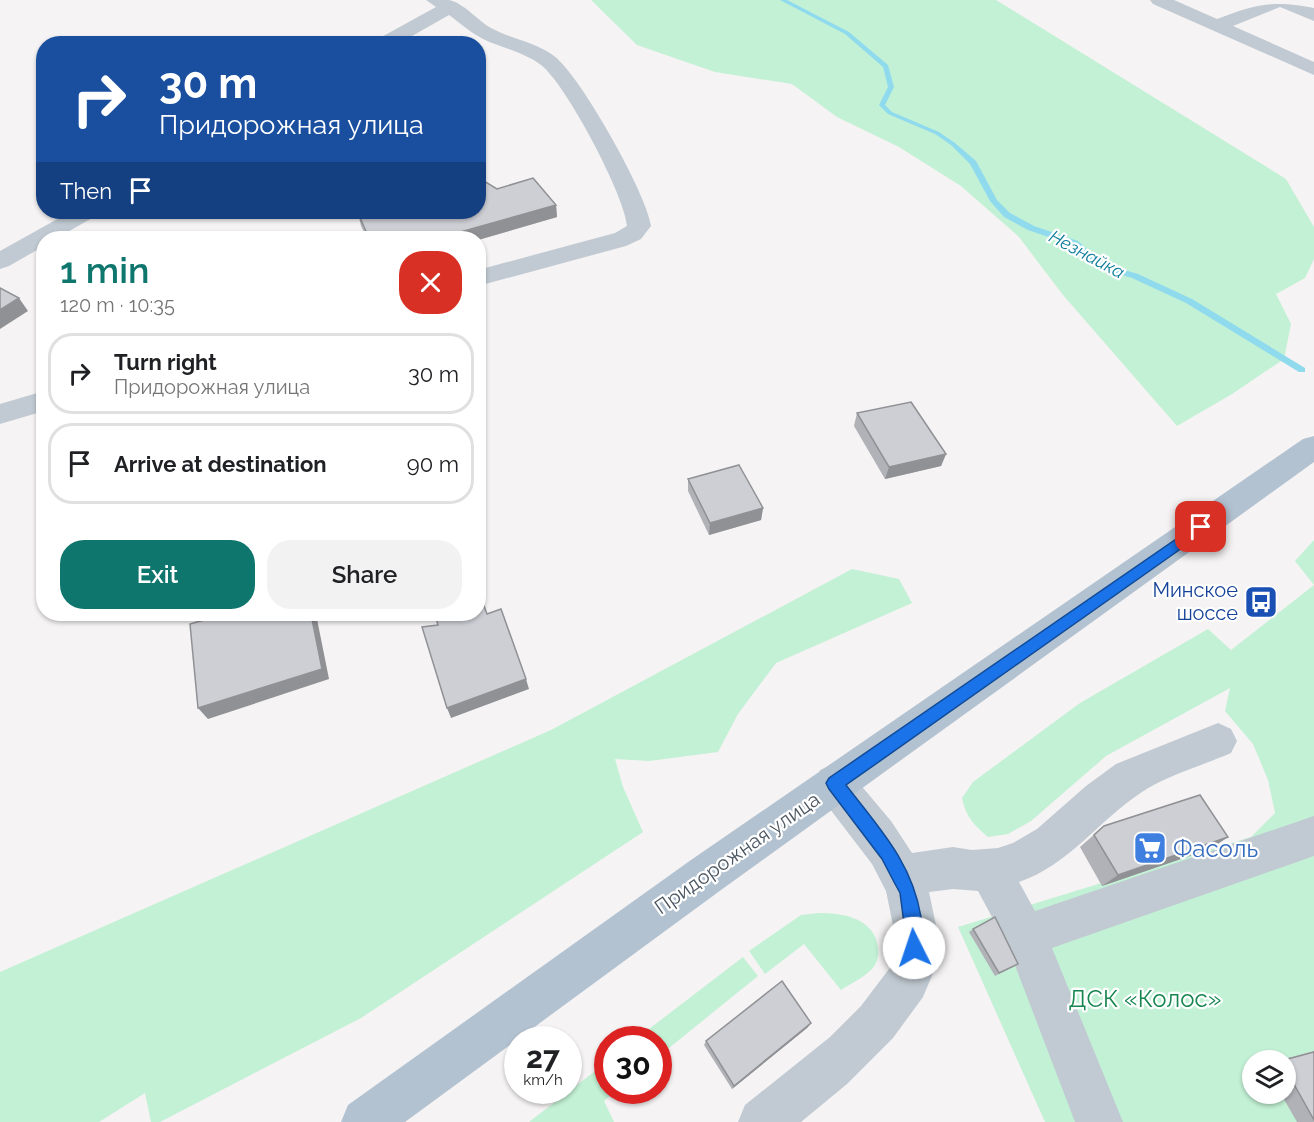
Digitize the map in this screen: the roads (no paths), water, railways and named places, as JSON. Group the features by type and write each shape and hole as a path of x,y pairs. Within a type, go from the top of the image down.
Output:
{"main road":[{"name":"Придорожная улица","path":"365,1122 630,928 1314,447"}],"street":[{"path":"1158,0 1314,69"},
{"path":"1216,26 1278,0 1314,15"},
{"path":"395,36 442,3 480,29 536,54 554,67 622,177 636,204 639,225 632,235 486,276"},
{"path":"53,231 74,219"},
{"path":"0,261 36,240"},
{"path":"0,414 36,403"},
{"path":"900,876 953,868 972,871 998,869 1024,860 1051,843 1100,799 1130,777 1218,741"},
{"path":"762,1122 806,1090 856,1047 903,989 914,966 914,929 908,892 888,853 834,783"},
{"path":"1026,937 1059,923 1314,836"},
{"path":"989,870 1026,937 1099,1122"}],"waterway":[{"name":"Незнайка","path":"783,0 847,33 886,66 891,87 882,105 890,113 937,133 953,144 973,163 994,201 1007,215 1031,228 1075,243 1101,266 1135,276 1189,301 1302,370"}],"place":[{"name":"Минское шоссе","path":"1261,602"},
{"name":"Фасоль","path":"1150,848"}],"park label":[{"name":"ДСК «Колос»","path":"1145,998"}]}
